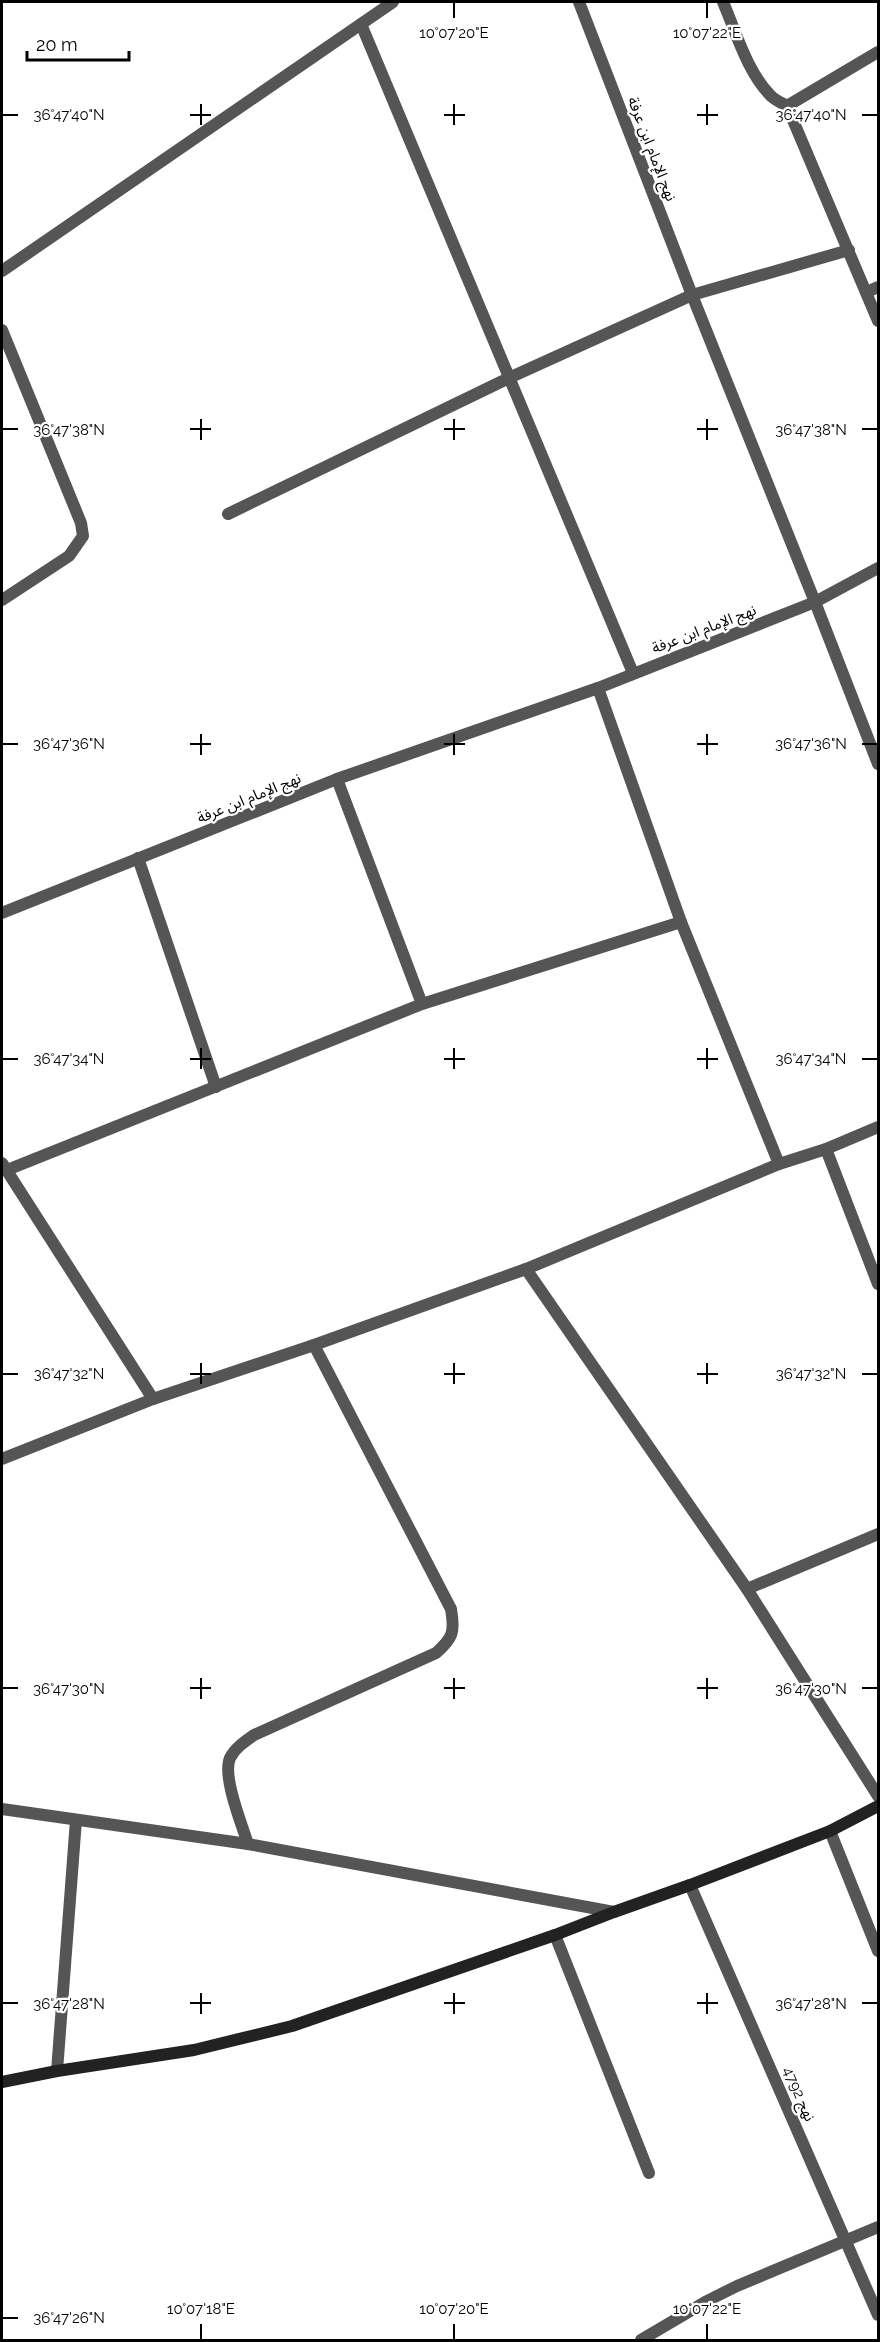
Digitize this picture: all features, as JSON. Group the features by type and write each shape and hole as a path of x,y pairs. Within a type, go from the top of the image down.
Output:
{"main road":[{"path":"2,2082 57,2071 194,2050 292,2026 690,1886 830,1830 879,1806"}],"street":[{"path":"2,271 393,2"},
{"name":"نهج الإمام ابن عرفة","path":"2,912 337,779 598,688 815,602 692,295 579,2"},
{"path":"723,2 760,81 771,97 787,106 849,250 873,290 879,321"},
{"path":"361,24 511,377 633,673"},
{"path":"787,106 879,52"},
{"path":"228,514 511,377 692,295 849,250"},
{"path":"2,330 81,523 83,536 69,556 2,600"},
{"path":"879,568 815,602 879,764"},
{"path":"598,688 681,922 778,1164"},
{"path":"337,779 422,1004"},
{"path":"138,858 216,1087"},
{"path":"153,1399 4,1167 216,1087 422,1004 681,922"},
{"path":"2,1459 153,1399 314,1346 526,1269 778,1164 826,1149 879,1127"},
{"path":"826,1149 879,1284"},
{"path":"526,1269 747,1588 879,1796"},
{"path":"248,1844 228,1774 229,1759 239,1746 254,1735 436,1653 450,1641 454,1627 451,1609 314,1346"},
{"path":"747,1588 879,1534"},
{"path":"2,1809 248,1844 614,1912"},
{"path":"57,2071 76,1820"},
{"path":"830,1830 879,1951"},
{"name":"نهج 4792","path":"690,1886 879,2314"},
{"path":"555,1935 649,2173"},
{"path":"641,2340 706,2301 737,2286 879,2227"}]}
